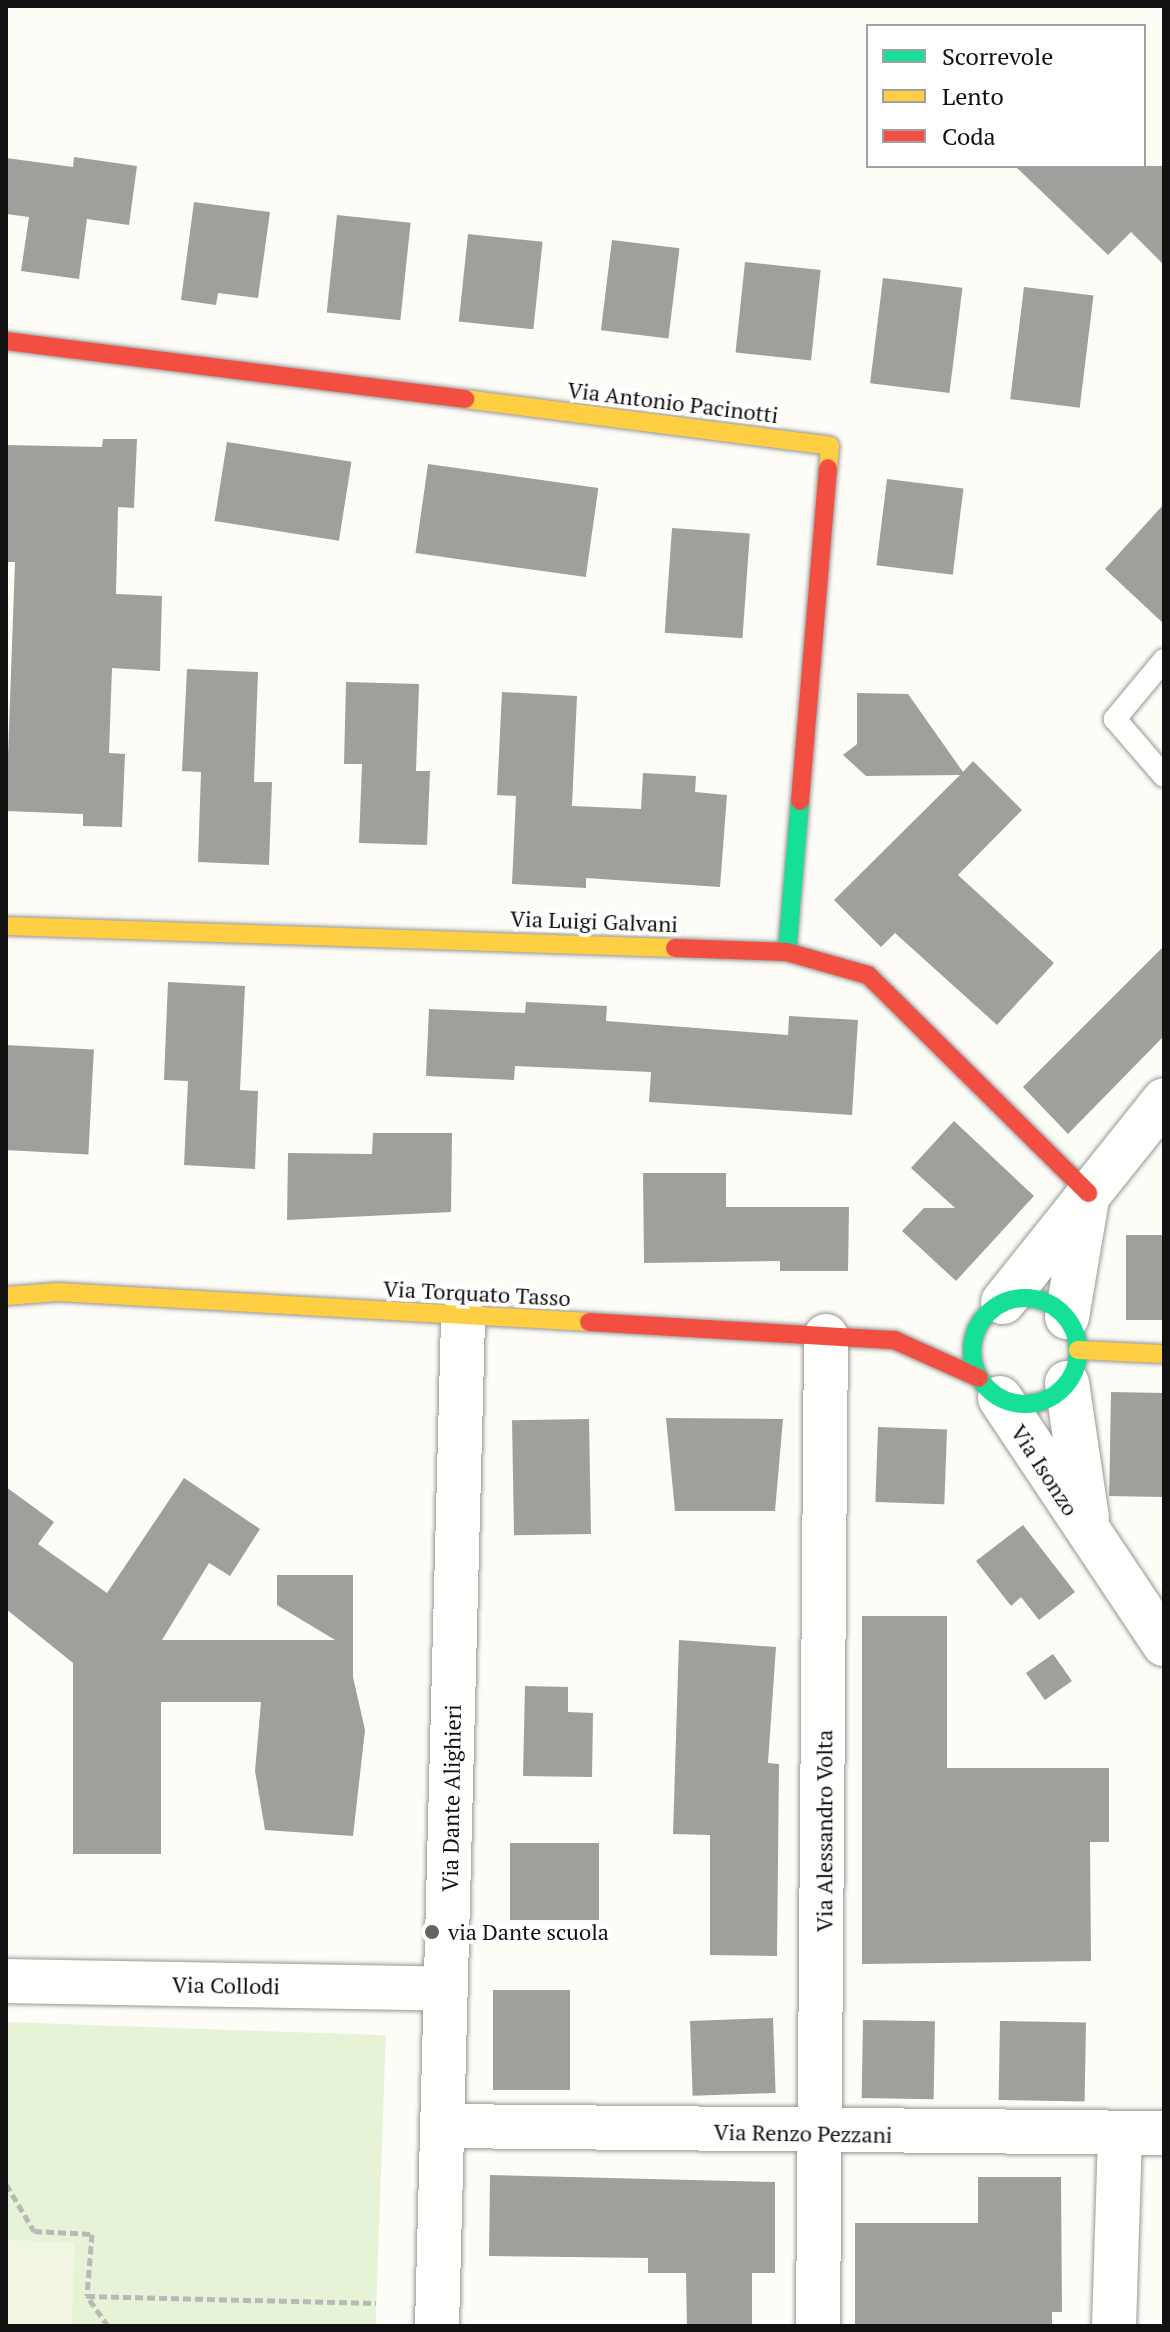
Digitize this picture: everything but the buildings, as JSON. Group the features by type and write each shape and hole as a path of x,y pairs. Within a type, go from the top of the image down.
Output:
{"street":[{"name":"Via Antonio Pacinotti","path":"6,341 830,446 787,952"},
{"name":"Via Luigi Galvani","path":"6,926 787,952 868,975 1088,1193"},
{"path":"989,1388 972,1344 996,1307 1164,1100"},
{"name":"Via Isonzo","path":"1088,1193 1071,1350 1071,1446 1092,1541"},
{"name":"Via Torquato Tasso","path":"6,1280 58,1292"},
{"name":"Via Torquato Tasso","path":"6,1296 58,1292 894,1340 925,1331"},
{"path":"950,1323 1029,1297 1071,1350 1164,1354"},
{"name":"Via Dante Alighieri","path":"437,2326 463,1317"},
{"name":"Via Alessandro Volta","path":"818,2326 822,2135 826,1336"},
{"name":"Via Torquato Tasso","path":"894,1340 989,1388 1036,1402 1071,1350"},
{"name":"Via Isonzo","path":"989,1388 1164,1644"},
{"name":"Via Collodi","path":"6,1981 446,1989"},
{"name":"Via Renzo Pezzani","path":"442,2126 822,2135 1164,2133"},
{"path":"1114,2326 1120,2133"}],"lane":[{"path":"1164,660 1115,719 1164,776"}],"path":[{"path":"6,2184 34,2231 92,2234 87,2296 108,2326"},
{"path":"87,2296 376,2303"}],"green space":[{"path":"6,2022 386,2035 376,2326 6,2326"},
{"path":"6,2240 75,2242 72,2326 6,2326"}],"traffic: fast":[{"path":"787,952 800,801"},
{"path":"1025,1298 1045,1302 1062,1314 1074,1331 1078,1351 1074,1371 1062,1388 1045,1400 1025,1404 1005,1400 988,1388 976,1371 972,1351 976,1331 988,1314 1005,1302 1025,1298"}],"traffic: slow":[{"path":"465,399 830,446 828,468"},
{"path":"6,926 675,948"},
{"path":"6,1296 58,1292 589,1322"},
{"path":"1078,1350 1164,1354"}],"traffic: jam":[{"path":"6,341 465,399"},
{"path":"800,801 828,468"},
{"path":"675,948 787,952 868,975 1088,1193"},
{"path":"589,1322 894,1340 979,1378"}],"place":[{"name":"via Dante scuola","path":"432,1932"}]}
